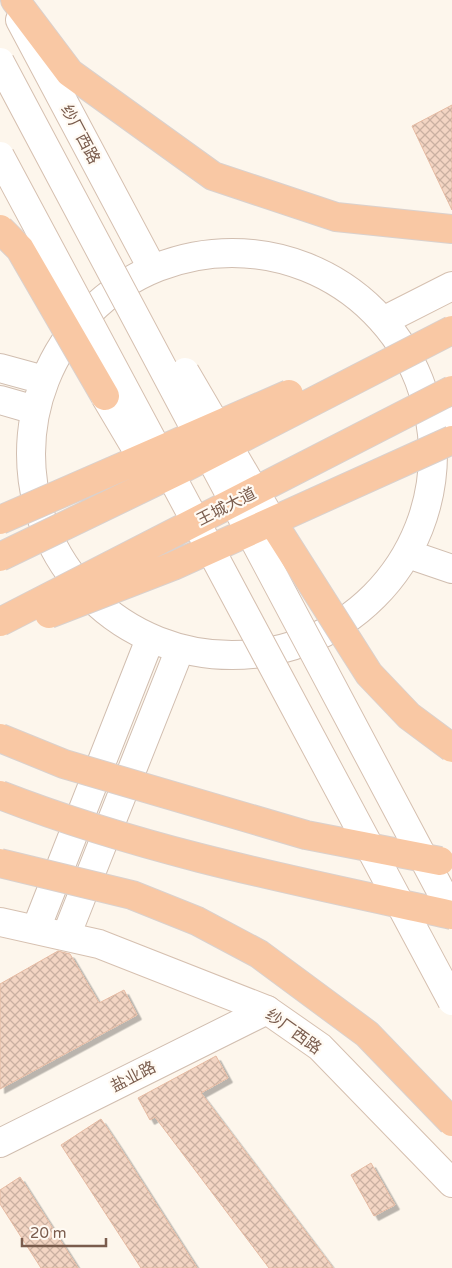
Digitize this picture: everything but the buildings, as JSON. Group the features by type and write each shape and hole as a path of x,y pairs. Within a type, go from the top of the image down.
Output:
{"highway":[{"path":"15,0 70,73 213,176 336,217 452,229"},
{"path":"0,229 20,249 105,396"},
{"path":"0,520 263,406 452,314"},
{"path":"0,557 186,467 452,330"},
{"name":"王城大道","path":"0,622 452,390"},
{"path":"0,631 172,566 446,431"},
{"path":"275,526 369,674 409,716 452,748"},
{"path":"0,738 64,764 306,835 452,862"},
{"path":"0,796 173,851 258,873 452,913"},
{"path":"0,864 132,895 197,920 260,954 367,1034 452,1122"}],"main road":[{"name":"纱厂西路","path":"10,0 152,268"},
{"path":"0,60 275,526"},
{"path":"0,60 452,913"},
{"path":"0,156 452,1001"},
{"path":"214,252 276,256 335,280 383,320 416,372 446,431 430,494 408,554 376,597 334,629 285,650 232,656 180,649 150,638 93,600 52,545 32,479 35,410 44,380 70,333 106,295 152,268 214,252"},
{"path":"383,320 452,286"},
{"path":"0,368 44,380"},
{"path":"105,396 338,787"},
{"path":"0,400 35,410"},
{"path":"408,554 452,569"},
{"path":"36,929 150,638"},
{"path":"66,936 180,649"},
{"name":"纱厂西路","path":"0,922 99,944 267,1010 320,1047 452,1183"},
{"name":"盐业路","path":"0,1143 267,1010"}]}
